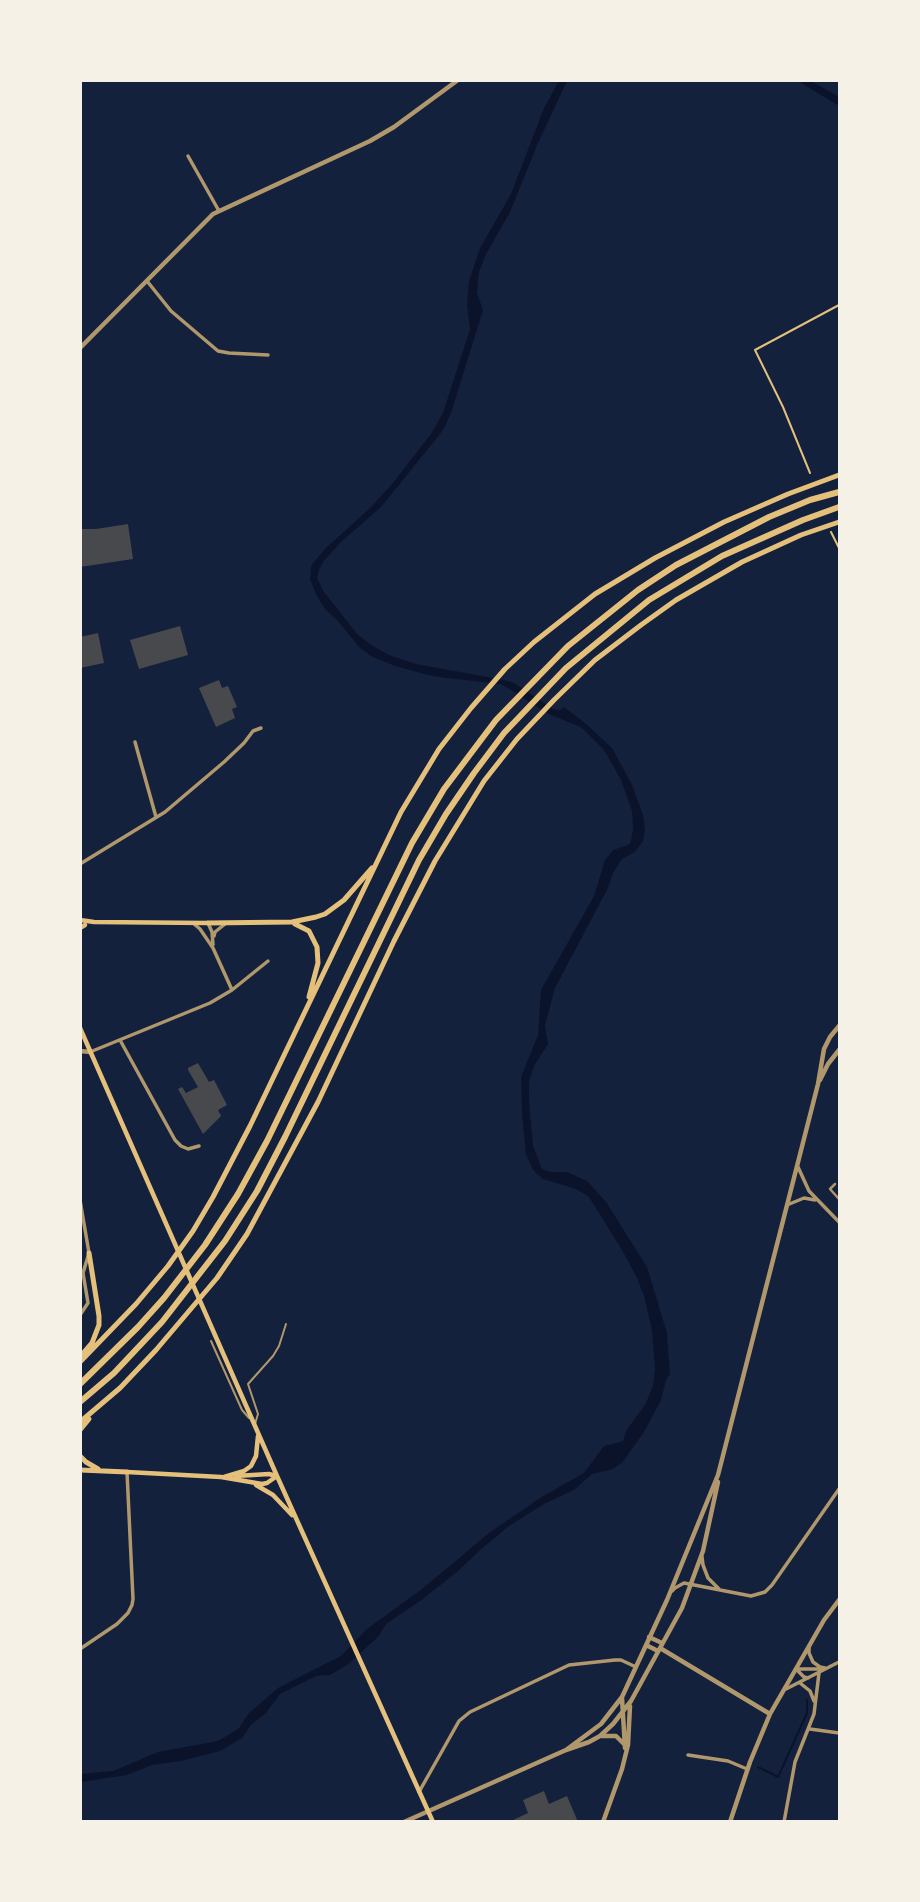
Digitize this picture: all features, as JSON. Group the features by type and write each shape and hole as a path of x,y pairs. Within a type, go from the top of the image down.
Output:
{"highway":[{"path":"80,1362 136,1304 193,1231 250,1126 401,812 439,750 471,708 505,669 534,642 595,594 655,558 724,522 839,475"},
{"path":"80,1384 164,1298 205,1245 238,1194 267,1141 424,821 444,789 496,720 554,660 601,618 638,590 676,565 769,517 810,500 839,492"},
{"path":"80,1402 114,1373 162,1322 225,1241 257,1191 436,830 504,733 566,668 649,600 722,556 839,507"},
{"path":"80,1430 174,1329 216,1278 247,1234 318,1102 394,940 448,838 484,782 517,739 580,674 641,625 700,585 801,535 830,529 839,523"},
{"path":"208,923 292,922 325,914 351,893 377,864"},
{"path":"292,922 309,931 317,947 318,963 307,1006"},
{"path":"80,1357 92,1343 99,1325 89,1253"},
{"path":"80,1422 98,1409"},
{"path":"80,1456 101,1471"},
{"path":"80,1470 127,1472"}],"main road":[{"path":"82,923 208,923"},
{"path":"80,1028 433,1822"},
{"path":"221,1478 251,1466 256,1456 258,1432"},
{"path":"127,1472 221,1478 253,1483 267,1483 277,1476"},
{"path":"221,1478 268,1474 277,1476"},
{"path":"253,1483 274,1494 297,1520"}],"street":[{"path":"80,348 219,211 370,141 394,127 458,80"},
{"path":"188,156 219,211"},
{"path":"147,281 172,311 218,351 268,355"},
{"path":"80,864 156,818 224,762 253,732 261,728"},
{"path":"135,742 156,818"},
{"path":"191,922 203,932 213,948 232,990"},
{"path":"203,932 208,923"},
{"path":"208,923 213,948"},
{"path":"213,938 215,932 228,923"},
{"path":"80,1051 90,1052 210,1003 232,990 268,961"},
{"path":"404,1822 566,1749 589,1742 600,1736 631,1702 682,1608 702,1556 719,1475 818,1084 824,1049 839,1028"},
{"path":"120,1040 175,1140 188,1149 199,1146"},
{"path":"818,1084 839,1050"},
{"path":"797,1165 806,1186 839,1222"},
{"path":"835,1184 830,1189 839,1199"},
{"path":"787,1205 804,1198 818,1202"},
{"path":"80,1200 89,1253 83,1273 88,1303 80,1315"},
{"path":"80,1649 117,1624 128,1614 132,1605 127,1472"},
{"path":"566,1749 601,1724 622,1697 667,1600 719,1475"},
{"path":"667,1600 678,1586 684,1583 751,1597 769,1589 839,1489"},
{"path":"702,1556 708,1577 721,1591"},
{"path":"730,1822 747,1769 770,1714 824,1620 839,1600"},
{"path":"648,1641 770,1714"},
{"path":"648,1641 660,1647"},
{"path":"809,1646 813,1662 827,1668"},
{"path":"421,1794 459,1721 470,1712 569,1665 621,1660 636,1667"},
{"path":"784,1690 839,1662"},
{"path":"796,1669 819,1671"},
{"path":"796,1669 809,1678"},
{"path":"784,1822 795,1762 810,1729 816,1706 819,1671"},
{"path":"809,1678 808,1685 816,1706"},
{"path":"798,1683 810,1691"},
{"path":"622,1697 625,1756"},
{"path":"603,1822 622,1769 629,1736 631,1702"},
{"path":"810,1729 839,1733"},
{"path":"600,1736 616,1736 625,1746"},
{"path":"688,1755 728,1761 747,1769"}],"lane":[{"path":"211,1341 242,1410 254,1424 258,1414 248,1384 273,1356 286,1324"}],"path":[{"path":"810,473 783,407 755,350 839,305"},
{"path":"830,529 839,548"}],"water":[{"path":"559,81 567,81 510,212 479,272 477,293 483,310 445,426 382,506 323,562 317,578 324,592 357,634 389,655 416,664 504,680 514,683 553,709 560,710 564,707 612,748 632,785 643,815 643,841 635,852 622,859 613,873 608,888 555,988 545,1025 548,1044 534,1066 529,1082 529,1101 533,1146 542,1169 567,1172 587,1181 606,1202 647,1267 667,1333 670,1374 661,1400 644,1432 622,1463 613,1469 592,1474 574,1490 544,1504 509,1526 423,1599 386,1624 378,1637 347,1665 330,1675 316,1676 280,1694 242,1738 220,1751 152,1765 127,1775 81,1782 81,1774 113,1771 158,1752 218,1741 235,1731 249,1713 278,1688 341,1656 367,1629 422,1589 489,1533 540,1498 584,1473 604,1446 623,1441 626,1431 645,1405 653,1386 655,1369 652,1330 637,1278 589,1197 576,1189 543,1179 533,1170 526,1154 522,1114 521,1077 538,1035 541,990 594,896 605,860 613,850 631,842 632,811 621,780 604,750 583,729 549,714 501,684 428,675 371,656 360,648 325,609 310,579 314,562 392,484 431,434 443,413 470,329 467,306 469,281 480,248 511,194 544,108"},
{"path":"798,81 811,81 839,97 839,106"}],"building":[{"path":"128,524 133,559 80,567 80,529"},
{"path":"180,626 188,655 139,669 130,640"},
{"path":"98,633 104,663 80,668 80,637"},
{"path":"219,680 222,688 228,686 237,707 232,709 235,718 216,727 199,688"},
{"path":"198,1063 209,1082 214,1080 227,1105 218,1110 221,1116 203,1134 178,1089 182,1087 186,1093 198,1087 188,1068"},
{"path":"544,1791 549,1804 567,1796 578,1822 509,1822 528,1813 523,1800"}],"waterway":[{"path":"758,1767 778,1777 807,1713 807,1700"}]}
